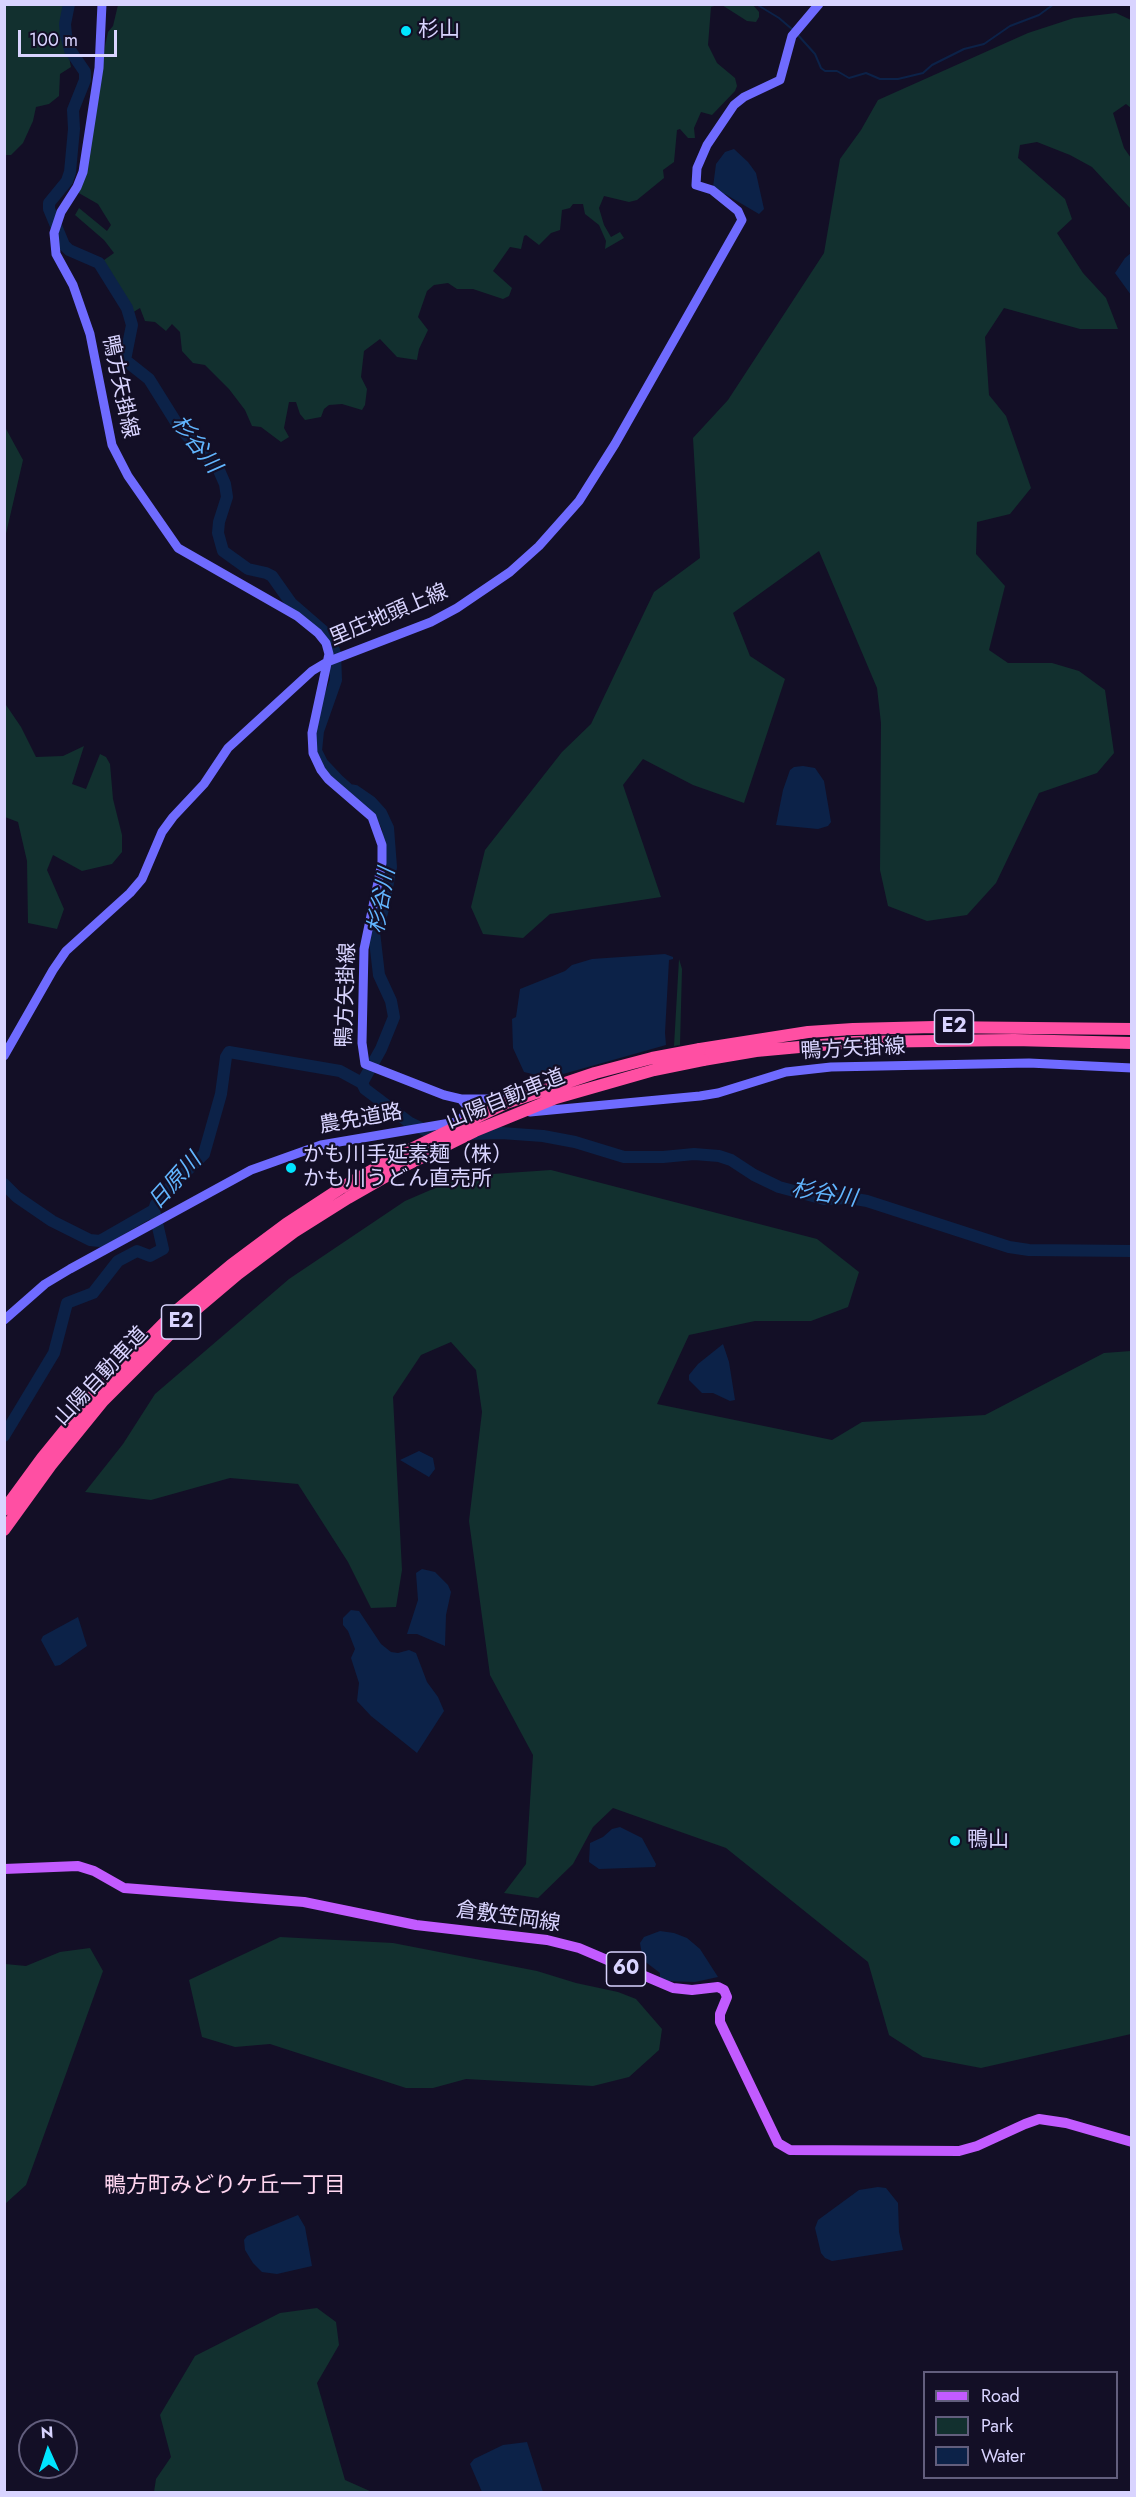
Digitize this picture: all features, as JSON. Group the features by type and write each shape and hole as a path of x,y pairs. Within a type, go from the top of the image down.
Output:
{"highway":[{"name":"山陽自動車道","path":"4,1530 51,1465 103,1401 186,1318 238,1274 294,1232 467,1120 533,1093 641,1060 854,1035 1056,1028 1131,1029"},
{"name":"山陽自動車道","path":"854,1035 1131,1043"},
{"name":"山陽自動車道","path":"4,1510 42,1458 96,1393 177,1310 231,1264 286,1224 341,1188 401,1161"}],"main road":[{"name":"鴨方矢掛線","path":"102,4 99,68 85,164 77,187 56,224 56,254 73,285 90,334 112,445 128,476 178,548 297,616 326,642 329,661 312,733 313,753 321,770 328,778 372,817 382,845 382,863 364,949 362,1043 364,1060 370,1067 444,1095 461,1099 507,1100 516,1106 519,1113 694,1097 718,1093 786,1072 831,1067 1029,1063 1131,1068"},
{"name":"里庄地頭上線","path":"4,1056 66,951 130,893 142,879 162,832 204,784 228,748 298,682 329,661 431,622 510,572 539,546 579,501 615,444 742,220 738,211 712,190 696,185 697,168 704,152 715,130 734,105 744,97 780,80 796,32 819,4"},
{"path":"460,1121 466,1109 461,1099"},
{"name":"農免道路","path":"4,1320 45,1284 251,1170 289,1154 321,1145 519,1113"},
{"name":"倉敷笠岡線","path":"4,1869 78,1866 94,1871 124,1888 304,1902 416,1925 547,1940 579,1948 673,1988 692,1990 718,1986 724,1990 727,1998 720,2014 720,2022 777,2143 790,2150 959,2151 977,2146 1039,2119 1065,2123 1131,2142"}],"green space":[{"path":"5,4 67,5 63,28 71,67 60,74 59,96 49,104 36,107 33,121 23,143 11,155 4,155"},
{"path":"118,5 718,5 711,7 708,45 717,63 735,78 737,86 712,115 701,112 694,128 695,138 688,138 680,129 677,130 674,162 663,170 664,178 637,200 629,202 604,196 599,208 604,225 611,237 620,232 624,238 605,249 606,241 599,225 585,214 583,204 573,204 570,208 562,210 560,230 551,233 539,245 526,235 524,236 521,249 510,247 493,271 512,288 509,296 503,299 473,289 457,289 448,283 434,285 427,291 418,317 428,330 419,349 417,360 397,357 380,339 364,351 361,377 367,389 362,410 342,404 329,405 324,409 321,417 305,420 296,402 289,402 284,428 289,437 281,442 261,427 252,426 245,410 229,389 205,365 193,363 182,351 180,332 172,324 166,331 155,322 145,321 140,308 127,316 97,265 114,253 104,240 75,215 79,208 107,231 111,225 98,204 77,192 108,32 113,26"},
{"path":"722,5 753,5 759,12 759,17 756,22 747,21"},
{"path":"1116,13 1131,20 1131,108 1126,104 1113,113 1124,148 1131,158 1131,209 1092,167 1070,155 1037,142 1020,145 1018,158 1065,199 1072,219 1057,233 1083,273 1106,298 1118,329 1080,329 1004,308 985,337 989,395 1006,416 1031,488 1010,514 977,522 976,554 1005,586 989,650 1008,663 1052,663 1079,671 1105,690 1114,753 1097,773 1039,793 996,883 967,915 927,921 888,906 880,870 881,723 877,688 819,551 733,613 750,656 785,679 744,803 693,785 643,759 623,785 661,897 550,914 523,938 483,934 471,907 485,850 562,752 591,724 654,592 700,558 693,438 728,400 824,253 840,159 861,130 878,100 1028,33 1074,18"},
{"path":"5,427 23,460 5,538"},
{"path":"4,702 21,727 36,757 63,756 84,746 72,784 86,789 100,754 106,757 110,764 113,799 122,835 122,852 112,864 82,871 53,855 47,870 64,909 57,929 28,923 27,861 18,822 5,817"},
{"path":"679,959 682,969 680,1045 674,1046"},
{"path":"551,1170 817,1239 859,1272 848,1307 811,1321 755,1321 689,1335 657,1404 832,1440 862,1422 985,1415 1104,1353 1131,1351 1131,2034 981,2068 923,2057 889,2035 868,1962 726,1848 613,1808 593,1827 573,1864 538,1898 504,1893 526,1864 533,1755 490,1675 469,1521 482,1412 476,1370 451,1342 421,1355 393,1397 402,1570 396,1607 371,1608 348,1562 298,1484 230,1478 151,1500 85,1492 123,1444 155,1394 289,1279 405,1201 463,1176"},
{"path":"280,1937 393,1943 537,1971 576,1983 618,1992 636,1999 662,2029 659,2050 629,2077 593,2086 466,2079 433,2088 406,2088 270,2044 235,2047 202,2037 189,1980"},
{"path":"90,1948 103,1971 26,2185 5,2204 5,1964 26,1966 60,1952"},
{"path":"317,2308 336,2322 339,2345 317,2383 345,2480 372,2492 154,2492 156,2479 171,2457 160,2415 195,2356 280,2313"}],"water":[{"path":"734,149 756,173 764,209 759,214 725,194 722,195 713,187 716,164 725,152"},
{"path":"1131,253 1131,295 1115,273"},
{"path":"803,766 815,768 824,781 831,822 828,826 818,829 776,825 783,790 790,770"},
{"path":"665,954 673,957 669,960 666,1045 549,1078 524,1072 513,1048 512,1019 516,1017 520,989 565,971 572,965 592,959"},
{"path":"723,1344 729,1362 735,1400 730,1401 713,1393 702,1393 689,1380 689,1375 698,1364"},
{"path":"419,1451 433,1458 435,1469 429,1477 400,1460"},
{"path":"422,1569 435,1572 448,1585 451,1592 446,1615 445,1646 417,1634 407,1634 418,1600 416,1573"},
{"path":"351,1610 359,1611 381,1644 391,1652 409,1650 416,1653 427,1682 438,1697 444,1711 417,1753 371,1716 357,1701 359,1683 351,1658 355,1649 343,1625 343,1618"},
{"path":"78,1617 87,1646 60,1665 55,1666 41,1640 43,1636"},
{"path":"620,1827 642,1838 656,1864 655,1867 599,1869 589,1862 590,1843 603,1837 612,1829"},
{"path":"660,1931 687,1938 700,1949 718,1977 695,1982 660,1981 660,1973 643,1960 640,1943 644,1937"},
{"path":"886,2188 898,2203 899,2232 903,2250 832,2261 825,2258 821,2253 815,2228 818,2220 859,2190"},
{"path":"298,2215 305,2227 312,2266 277,2274 262,2272 245,2250 244,2240 247,2236"},
{"path":"527,2442 543,2492 482,2492 470,2464 474,2459 503,2445"}],"waterway":[{"name":"杉谷川","path":"69,4 65,24 66,35 70,50 85,72 85,80 73,110 74,129 70,172 67,181 49,203 49,209 64,245 69,250 99,263 127,308 132,325 125,360 149,379 179,427 218,468 225,484 227,497 218,533 223,551 248,569 272,576 291,603 329,636 335,653 336,680 318,731 316,751 322,763 339,781 349,790 355,791 371,802 381,813 388,828 391,867 382,913 374,932 379,975 391,1001 394,1017 381,1049 362,1083"},
{"path":"756,4 793,30"},
{"path":"797,34 815,54 821,68 825,71 837,71 849,78 866,73 880,79 898,79 923,73 932,65 964,49 984,44 1010,26 1039,15 1054,4"},
{"name":"日原川","path":"4,1184 17,1197 52,1221 90,1240 100,1241 154,1210 165,1192 204,1154 221,1094 226,1057 229,1052 340,1071 362,1083"},
{"name":"杉谷川","path":"362,1083 365,1089 410,1123 429,1132 448,1134"},
{"name":"杉谷川","path":"468,1134 501,1133 543,1136 575,1142 624,1157 694,1154 719,1156 731,1160 779,1187 824,1199 850,1198 867,1201 1009,1247 1029,1250 1132,1251"},
{"path":"4,1436 54,1353 67,1303 93,1293 118,1261 137,1251 150,1256 163,1249 154,1210"}],"place":[{"name":"杉山","path":"406,31"},
{"name":"かも川手延素麺（株） かも川うどん直売所","path":"291,1168"},
{"name":"鴨山","path":"955,1841"}],"district":[{"name":"鴨方町みどりケ丘一丁目","path":"225,2187"}]}
